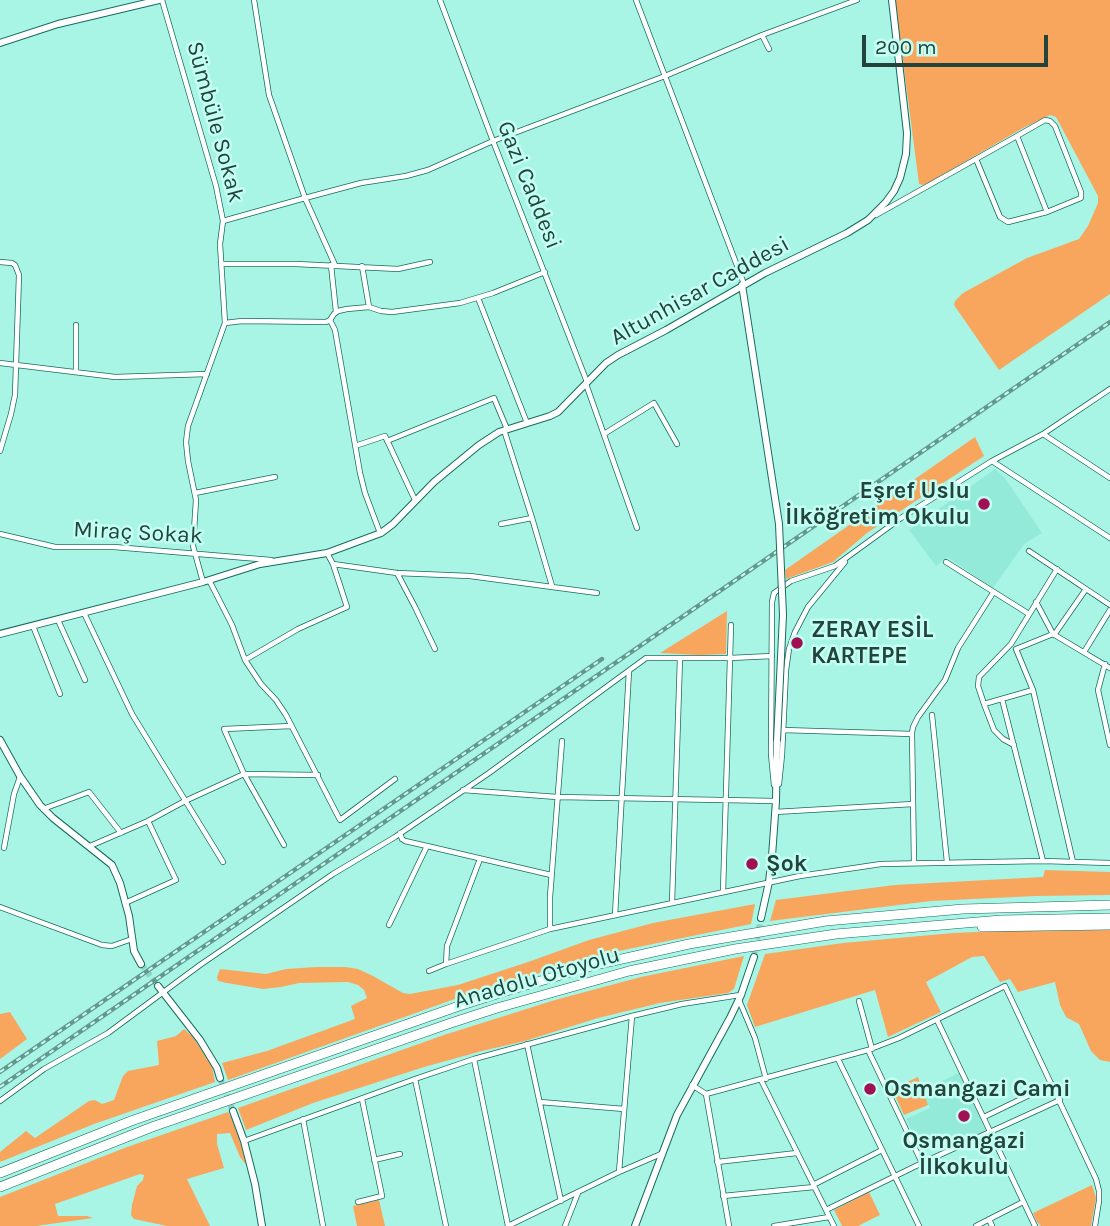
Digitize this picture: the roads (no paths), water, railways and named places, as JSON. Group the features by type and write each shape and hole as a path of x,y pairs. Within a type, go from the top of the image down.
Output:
{"highway":[{"name":"Anadolu Otoyolu","path":"0,1173 131,1121 459,1006 606,963 690,944 826,921 963,909 1110,905"},
{"name":"Anadolu Otoyolu","path":"0,1187 152,1127 485,1012 595,979 691,957 806,937 1001,920 1110,918"},
{"path":"906,927 1110,925"}],"street":[{"path":"0,43 58,24 161,0"},
{"name":"Sümbüle Sokak","path":"161,0 216,186 223,221 220,236 225,323 187,432 188,461 196,508 194,553 206,581 232,625 245,660 281,707 340,820 395,779"},
{"path":"254,0 269,95 305,198 333,265 336,312"},
{"name":"Gazi Caddesi","path":"440,0 587,383 637,528"},
{"path":"636,0 743,285 779,524 783,615 776,802"},
{"path":"223,221 361,183 428,170 493,141 857,0"},
{"name":"Altunhisar Caddesi","path":"0,634 206,581 275,560 327,553 380,533 464,457 505,430 558,412 606,363 618,355 743,285 868,220 894,191 906,154 907,133 892,0"},
{"path":"762,35 769,49"},
{"path":"868,220 1045,120 1055,127 1081,198 1014,222 1004,221 976,159"},
{"path":"1017,136 1047,212"},
{"path":"0,262 12,263 18,273 14,402 0,448"},
{"path":"222,264 333,265 398,269 430,262"},
{"path":"362,266 369,307"},
{"path":"225,323 326,322 342,309 369,307 381,312 392,312 450,304 478,298 545,272"},
{"path":"478,298 527,424"},
{"path":"330,320 337,339 365,493 380,533"},
{"path":"76,325 76,371"},
{"path":"0,363 115,377 207,374"},
{"path":"776,802 772,764 774,593 791,580 828,569 895,522 992,461 1043,434 1107,391 1110,396"},
{"path":"387,441 494,398 552,586"},
{"path":"604,434 654,403 677,444"},
{"path":"1043,434 1110,478"},
{"path":"355,446 385,436 415,500"},
{"path":"992,461 1110,538"},
{"path":"195,493 275,477"},
{"path":"501,524 532,518"},
{"name":"Miraç Sokak","path":"0,534 55,547 114,547 275,560"},
{"path":"1029,551 1110,608 1084,652"},
{"path":"245,660 298,629 347,607 327,553"},
{"path":"761,918 769,882 780,775 786,670 792,641 808,607 850,556"},
{"path":"946,562 1029,614"},
{"path":"333,564 397,573 470,576 597,593"},
{"path":"1015,746 994,730 978,686 979,677 1011,644 1057,569"},
{"path":"397,573 435,649"},
{"path":"1016,649 1054,635 1086,589"},
{"path":"914,863 914,723 945,680 958,648 993,593"},
{"path":"1036,602 1054,635 1107,666 1098,685 1098,694 1110,745"},
{"path":"84,613 132,714 223,862"},
{"path":"58,620 85,681"},
{"path":"723,892 731,625"},
{"path":"33,626 60,694"},
{"path":"1011,644 1016,649 1033,690 1073,862"},
{"path":"0,1101 44,1069 108,1032 216,953 463,790 646,658 772,656"},
{"path":"672,903 680,658"},
{"path":"615,915 629,670"},
{"path":"984,704 1033,690"},
{"path":"1002,699 1043,861"},
{"path":"932,715 947,862"},
{"path":"284,845 244,774 224,729 291,726"},
{"path":"783,730 912,734"},
{"path":"0,740 20,778 43,809 112,865 120,883 134,951 141,964"},
{"path":"550,929 551,875 562,741"},
{"path":"90,846 244,774 318,775"},
{"path":"4,848 14,794 20,778"},
{"path":"463,790 557,797 776,802"},
{"path":"43,809 89,792 121,833"},
{"path":"775,813 913,804"},
{"path":"125,903 176,880 148,821"},
{"path":"400,833 405,841 551,875"},
{"path":"389,925 427,846"},
{"path":"446,964 447,946 480,859"},
{"path":"429,971 550,929 800,876 881,864 1043,861 1110,863"},
{"path":"0,907 97,944 112,946 132,939"},
{"path":"635,1226 677,1115 730,1018 754,957"},
{"path":"158,986 200,1040 218,1068 220,1078"},
{"path":"692,1086 706,1094 870,1049 899,1038 1005,986 1098,1185 1095,1226"},
{"path":"244,1142 474,1059 682,1004 740,997"},
{"path":"740,997 755,1038 764,1079 834,1226"},
{"path":"859,1001 870,1049 922,1163"},
{"path":"619,1172 632,1016"},
{"path":"937,1020 1035,1226"},
{"path":"527,1044 561,1201"},
{"path":"474,1059 508,1226 661,1154"},
{"path":"838,1059 919,1226"},
{"path":"415,1079 446,1226"},
{"path":"984,1117 1052,1084"},
{"path":"706,1094 729,1226"},
{"path":"358,1202 382,1196 362,1100"},
{"path":"826,1210 1060,1100"},
{"path":"540,1101 624,1109"},
{"path":"233,1111 255,1184 262,1226"},
{"path":"303,1119 323,1226"},
{"path":"723,1196 813,1186 882,1150"},
{"path":"717,1162 797,1153"},
{"path":"374,1160 400,1154"},
{"path":"565,1226 578,1193"},
{"path":"976,1226 1023,1202"},
{"path":"774,1226 829,1217"},
{"path":"989,1219 992,1226"}],"tunnel":[{"path":"754,957 761,918"},
{"path":"141,964 158,986"},
{"path":"220,1078 233,1111"}],"railway":[{"path":"0,1087 1110,322"},
{"path":"0,1072 602,659"}],"place":[{"name":"Eşref Uslu İlköğretim Okulu","path":"984,504"},
{"name":"ZERAY ESİL KARTEPE","path":"797,643"},
{"name":"Şok","path":"752,864"},
{"name":"Osmangazi Cami","path":"870,1089"},
{"name":"Osmangazi İlkokulu","path":"964,1116"}]}
